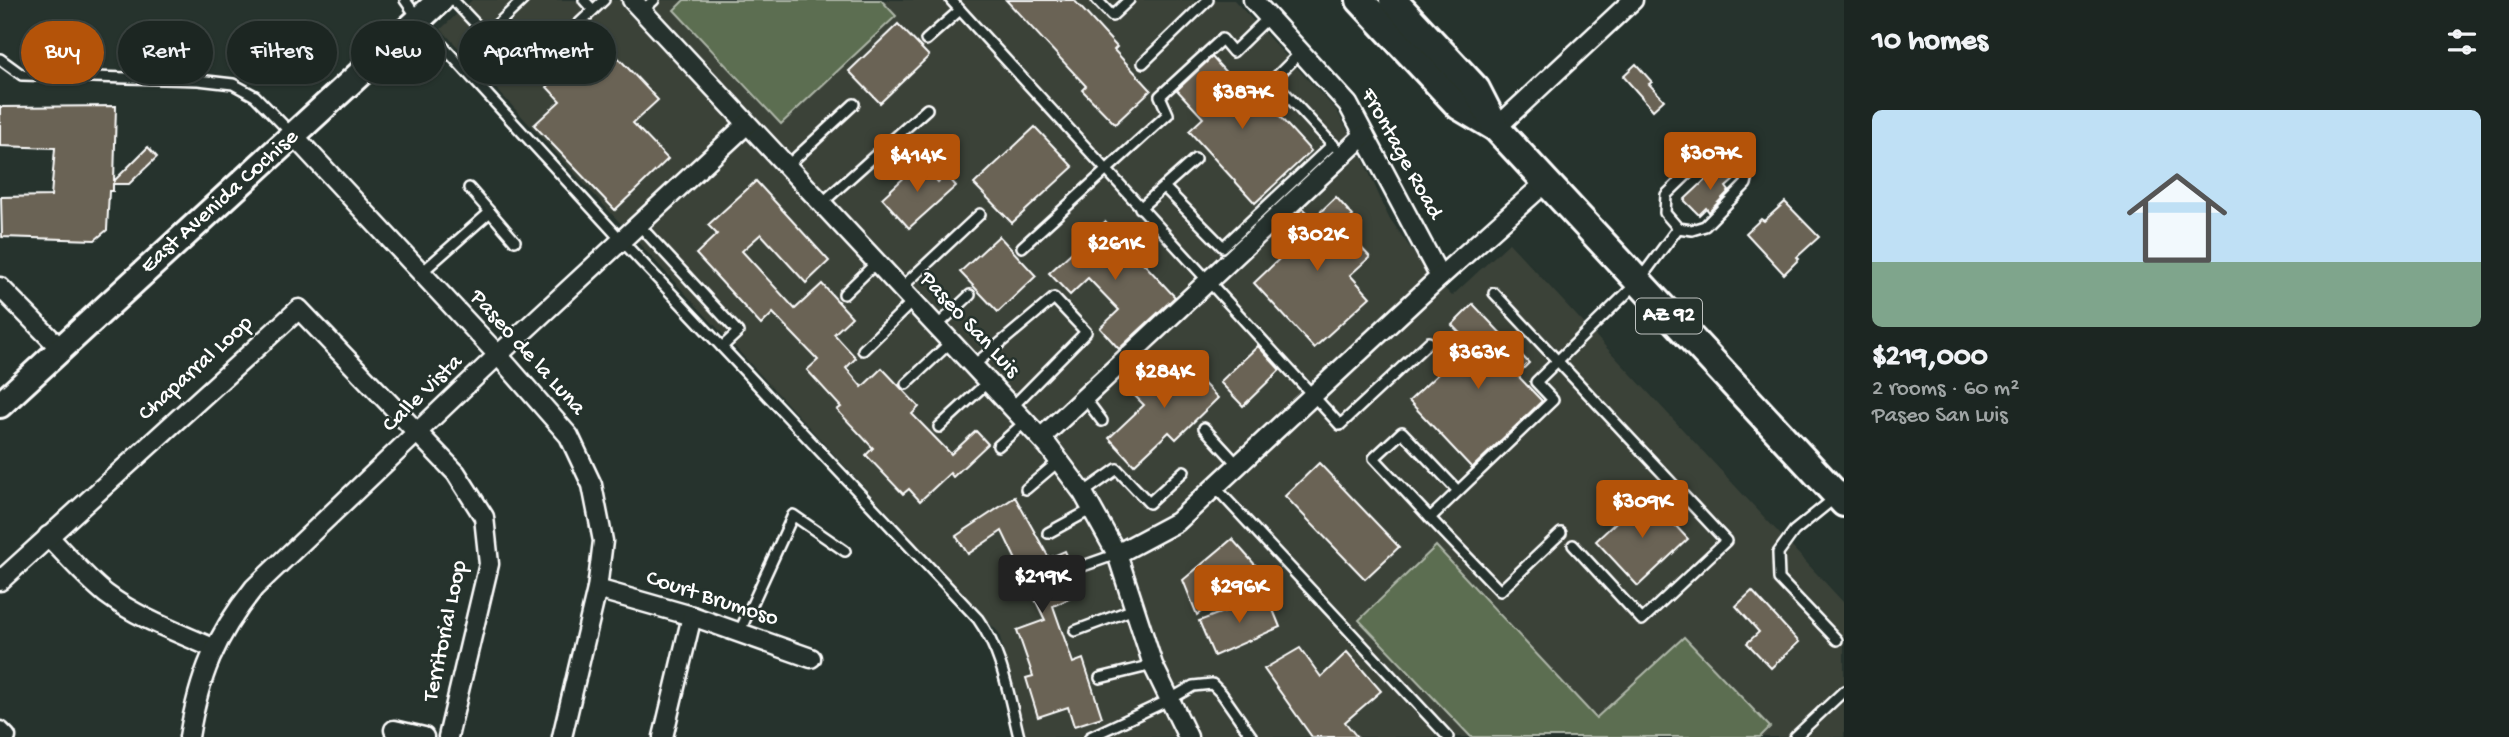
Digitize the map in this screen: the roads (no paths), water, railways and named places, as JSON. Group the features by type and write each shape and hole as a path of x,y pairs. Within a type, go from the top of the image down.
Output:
{"main road":[{"name":"AZ 92","path":"1360,0 1459,106 1496,128"},
{"name":"AZ 92","path":"1399,2 1476,89 1496,128 1545,183 1842,496"}],"street":[{"name":"East Avenida Cochise","path":"0,405 293,135 412,10 440,0"},
{"name":"Frontage Road","path":"1253,0 1348,104 1440,277"},
{"path":"1496,128 1633,0"},
{"name":"Paseo San Luis","path":"643,4 747,124 1042,437 1083,493 1117,554 1153,665 1188,737"},
{"name":"Calle Vista","path":"189,737 195,700 213,648 235,612 254,589 498,355 747,124"},
{"name":"Paseo de la Luna","path":"293,135 498,355 569,436 592,485 603,541 597,589 562,737"},
{"path":"1042,437 1207,282 1338,149 1364,135"},
{"path":"1117,554 1177,522 1545,183"},
{"path":"0,286 60,348"},
{"name":"Chaparral Loop","path":"0,581 299,309 419,432"},
{"name":"Territorial Loop","path":"419,432 456,473 484,517 489,564 448,737"},
{"path":"48,536 88,578 130,610 213,648"},
{"name":"Court Brumoso","path":"597,589 692,616 811,658"},
{"path":"663,737 692,616"},
{"path":"394,730 424,737"},
{"path":"0,731 6,737"}],"lane":[{"path":"453,0 473,21"},
{"path":"501,21 523,0"},
{"path":"584,0 593,10"},
{"path":"581,21 604,0"},
{"path":"951,0 1340,425 1429,342"},
{"path":"1097,0 1112,16 1129,0"},
{"path":"1143,63 1208,0"},
{"path":"412,10 622,241 978,619 990,635 999,658 1019,737"},
{"path":"926,40 960,10"},
{"path":"1022,247 1167,114 1160,96 1222,39 1233,52 1269,17"},
{"path":"1164,187 1223,247 1338,149 1273,80 1301,52"},
{"path":"0,59 22,75 198,80 233,84 255,96 293,135"},
{"path":"787,166 855,104"},
{"path":"822,203 927,109"},
{"path":"1720,150 1732,154 1749,171 1746,184 1705,226 1692,230 1678,228 1665,213 1666,195 1704,156 1720,150"},
{"path":"1140,208 1195,159"},
{"path":"469,188 515,241"},
{"path":"421,273 490,212"},
{"path":"863,351 907,294 980,214"},
{"path":"639,225 738,332 722,347"},
{"path":"1430,518 1553,400 1536,382 1638,282 1678,228"},
{"path":"844,294 877,262"},
{"path":"1494,293 1726,541 1642,620 1573,545"},
{"path":"937,326 970,295"},
{"path":"974,365 1054,298 1086,332 1013,406"},
{"path":"906,384 952,341"},
{"path":"939,427 989,381"},
{"path":"1084,397 1102,421"},
{"path":"998,446 1026,421"},
{"path":"1204,428 1238,465"},
{"path":"1458,491 1402,432 1374,458 1500,591 1561,533"},
{"path":"1026,489 1059,461"},
{"path":"1083,493 1117,469 1149,503 1184,471"},
{"path":"1215,487 1448,737"},
{"path":"1837,640 1779,579 1778,554 1794,531 1842,496"},
{"path":"1048,533 1092,509"},
{"path":"739,633 793,515 845,551"},
{"path":"1083,566 1117,554"},
{"path":"1075,631 1134,608"},
{"path":"1100,678 1153,665"},
{"path":"1090,737 1170,700 1193,686 1212,684 1252,737"},
{"path":"1797,736 1844,691"}]}
